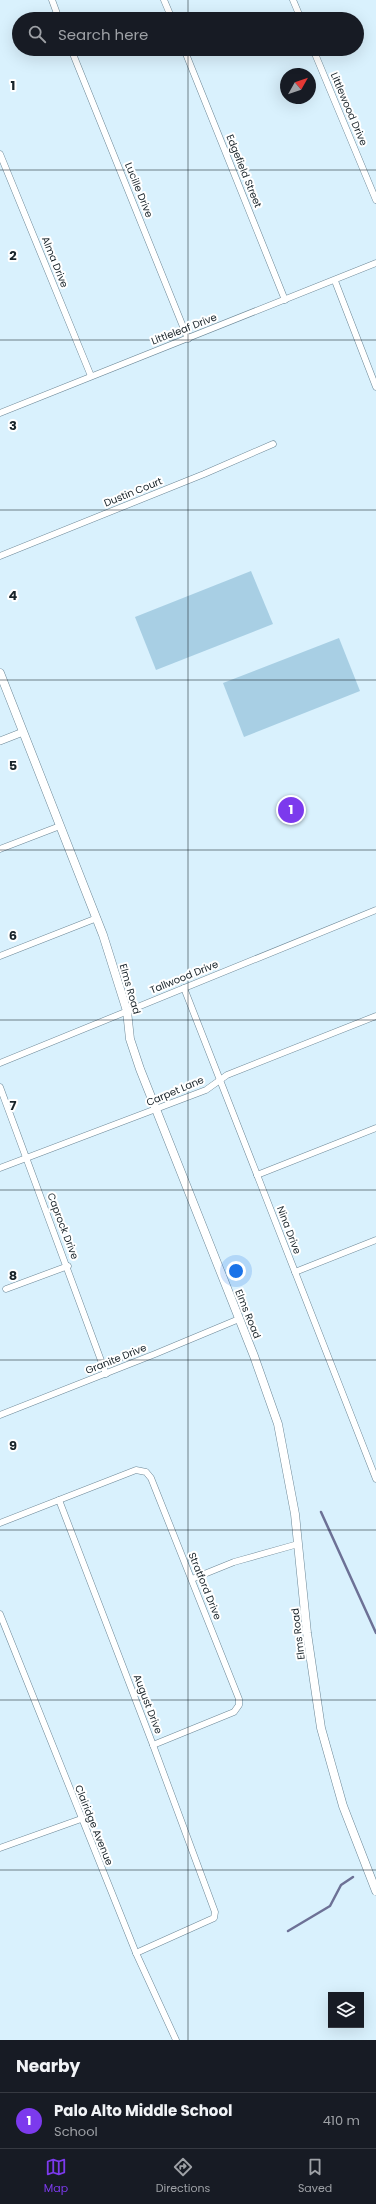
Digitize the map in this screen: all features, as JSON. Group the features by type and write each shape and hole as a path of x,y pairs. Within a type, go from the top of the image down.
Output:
{"main road":[{"name":"Elms Road","path":"0,673 97,918 127,1011 130,1039 155,1110 239,1319 278,1424 295,1514 307,1633 321,1728 342,1806 376,1891"}],"street":[{"path":"52,0 56,12"},
{"path":"164,0 169,12"},
{"path":"293,0 298,12"},
{"name":"Lucille Drive","path":"74,56 188,339"},
{"name":"Edgefield Street","path":"187,56 285,300"},
{"name":"Littlewood Drive","path":"316,56 376,200"},
{"name":"Alma Drive","path":"0,154 91,376"},
{"name":"Littleleaf Drive","path":"0,413 335,281 376,263"},
{"path":"335,281 376,387"},
{"name":"Dustin Court","path":"0,556 204,474 273,444"},
{"path":"0,741 23,732"},
{"path":"0,849 60,826"},
{"name":"Tallwood Drive","path":"0,1063 376,910"},
{"path":"0,956 97,918"},
{"name":"Nina Drive","path":"184,988 376,1479"},
{"name":"Carpet Lane","path":"0,1168 206,1090 227,1075 376,1016"},
{"name":"Caprock Drive","path":"0,1087 68,1266 106,1374"},
{"path":"257,1175 376,1128"},
{"path":"295,1272 376,1240"},
{"path":"6,1289 68,1266"},
{"name":"Granite Drive","path":"0,1415 106,1374 239,1319"},
{"name":"Stratford Drive","path":"59,1500 136,1470 146,1472 151,1478 239,1699 237,1709 234,1712 153,1745"},
{"path":"0,1523 59,1500"},
{"name":"August Drive","path":"59,1500 153,1745 215,1916 136,1953"},
{"path":"192,1580 234,1562 298,1544"},
{"name":"Clairidge Avenue","path":"0,1614 136,1953 176,2040"},
{"path":"0,1848 81,1819"}],"shaded area":[{"path":"251,571 273,624 156,670 135,617"},
{"path":"339,638 360,691 244,737 223,683"}],"waterway":[{"path":"321,1512 376,1633"},
{"path":"288,1931 330,1906 341,1885 353,1877"}],"place":[{"name":"Palo Alto Middle School","path":"291,810"}]}
